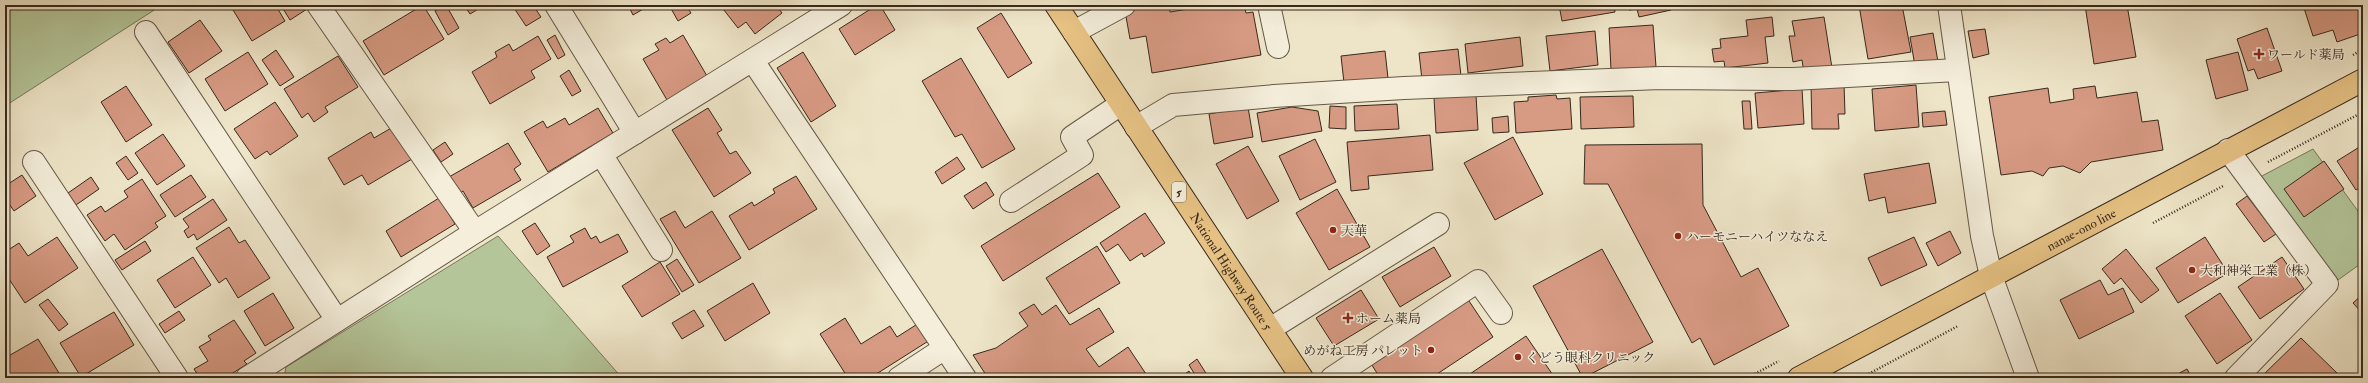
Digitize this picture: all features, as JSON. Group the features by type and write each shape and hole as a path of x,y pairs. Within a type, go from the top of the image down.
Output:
{"main road":[{"name":"National Highway Route 5","path":"1056,5 1302,378"},
{"name":"nanae-ono line","path":"1799,378 2228,150 2362,84"}],"street":[{"path":"318,5 475,232"},
{"path":"556,5 635,133"},
{"path":"247,378 475,232 842,5"},
{"path":"1074,32 1124,5"},
{"path":"1269,5 1278,47"},
{"path":"1949,5 1957,70 1982,236 1991,276 2028,378"},
{"path":"146,32 337,320"},
{"path":"753,61 965,378"},
{"path":"1136,127 1173,105 1274,96 1404,88 1598,80 1660,78 1793,79 1957,70"},
{"path":"1011,201 1082,155 1072,137 1121,104"},
{"path":"2228,150 2326,284 2236,378"},
{"path":"601,154 661,250"},
{"path":"34,162 177,378"},
{"path":"1270,329 1438,224"},
{"path":"1332,378 1478,281 1501,313"},
{"path":"899,378 945,348"}],"path":[{"path":"2148,226 2363,112"},
{"path":"1861,378 1959,326"}],"green space":[{"path":"5,5 162,5 5,106"},
{"path":"2313,149 2363,218 2363,262 2338,280 2260,177"},
{"path":"498,236 622,378 284,378 286,367"}],"building":[{"path":"230,5 277,5 276,6 285,21 252,41"},
{"path":"285,5 305,5 307,9 290,20 282,7"},
{"path":"423,5 444,39 384,75 363,41"},
{"path":"446,5 459,28 448,35 435,11"},
{"path":"464,5 485,5 470,14"},
{"path":"512,5 533,5 541,17 526,26"},
{"path":"628,5 650,5 633,15"},
{"path":"669,5 686,5 691,13 678,21"},
{"path":"720,5 776,5 782,13 755,34 746,22 738,28"},
{"path":"877,5 880,5 895,30 855,55 839,29"},
{"path":"1158,5 1169,5 1170,12 1212,5 1244,5 1246,13 1253,12 1261,55 1152,73 1146,36 1130,39 1125,11"},
{"path":"1559,5 1614,5 1615,12 1562,21"},
{"path":"1628,5 1670,5 1671,10 1639,17 1637,9 1629,10"},
{"path":"1691,5 1710,5 1692,8"},
{"path":"1859,5 1902,5 1911,52 1868,59"},
{"path":"2085,5 2127,5 2136,57 2094,64"},
{"path":"2303,5 2361,5 2363,12 2363,33 2337,42 2333,30 2313,36"},
{"path":"1001,13 1032,63 1008,78 977,28"},
{"path":"1772,17 1774,36 1765,37 1768,63 1725,68 1724,61 1714,62 1712,49 1721,48 1720,39 1748,36 1746,20"},
{"path":"1824,17 1832,68 1804,73 1802,60 1793,62 1789,36 1795,36 1792,21"},
{"path":"200,20 222,51 189,73 168,42"},
{"path":"1653,25 1656,67 1611,70 1609,28"},
{"name":"ワールド薬局","path":"2267,28 2282,71 2258,79 2254,69 2248,71 2237,39"},
{"path":"1985,29 1989,54 1973,58 1968,31"},
{"path":"1595,31 1598,65 1550,71 1546,36"},
{"path":"1933,33 1938,62 1915,66 1910,37"},
{"path":"555,35 565,55 558,59 547,40"},
{"path":"683,35 707,76 667,100 643,59 659,50 655,44 666,38 670,43"},
{"path":"538,36 551,59 531,71 535,78 490,104 472,72 497,57 495,52 509,44 513,51"},
{"path":"1520,37 1523,66 1468,73 1465,44"},
{"path":"1458,49 1461,76 1422,80 1419,53"},
{"path":"276,50 294,77 280,86 262,60"},
{"path":"1385,51 1388,78 1344,83 1341,56"},
{"path":"248,52 268,84 225,111 205,79"},
{"path":"803,52 836,106 811,122 777,68"},
{"path":"2238,52 2248,90 2216,99 2206,60"},
{"path":"338,56 358,87 325,107 328,112 314,122 308,113 302,118 284,89"},
{"path":"961,58 1015,149 982,168 962,134 955,137 922,81"},
{"path":"569,70 581,91 572,96 560,76"},
{"path":"1844,84 1845,114 1838,114 1839,129 1812,129 1811,85"},
{"path":"1916,85 1919,127 1875,131 1872,89"},
{"path":"126,86 152,125 126,142 101,102"},
{"path":"2095,86 2097,98 2137,92 2142,122 2158,120 2163,150 2091,162 2080,173 2063,166 2049,168 2043,176 2032,171 2001,175 1989,97 2048,88 2050,103 2074,99 2073,89"},
{"path":"1802,89 1804,124 1758,128 1755,93"},
{"path":"1476,95 1478,130 1436,133 1434,98"},
{"path":"1556,95 1557,99 1570,98 1572,129 1516,133 1514,102 1528,101 1528,97"},
{"path":"1633,96 1634,127 1581,129 1580,97"},
{"path":"1742,101 1750,101 1752,129 1744,129"},
{"path":"275,102 298,136 270,155 267,151 255,159 234,129"},
{"path":"1397,104 1399,129 1355,131 1354,106"},
{"path":"1330,106 1346,107 1346,129 1329,128"},
{"path":"1248,107 1253,137 1214,144 1209,114"},
{"path":"1292,107 1318,111 1322,131 1262,142 1257,113"},
{"path":"598,108 613,133 548,172 524,132 543,121 547,128 565,118 569,125"},
{"path":"708,108 722,130 717,133 730,154 736,151 751,173 714,197 672,130"},
{"path":"1945,111 1947,125 1923,127 1922,113"},
{"path":"1508,116 1509,132 1493,133 1492,118"},
{"path":"393,127 412,159 368,185 362,175 344,185 328,158 371,132 374,138"},
{"path":"163,134 185,166 157,185 135,153"},
{"path":"1430,135 1433,170 1368,176 1369,189 1351,191 1347,142"},
{"path":"1513,137 1543,194 1495,220 1464,163"},
{"path":"1315,139 1336,182 1300,200 1279,156"},
{"path":"445,142 453,154 441,162 433,150"},
{"path":"508,143 521,164 514,169 521,180 473,208 463,191 460,193 449,177"},
{"name":"ハーモニーハイツななえ","path":"1702,144 1703,205 1741,277 1758,268 1789,326 1714,365 1700,338 1692,343 1608,184 1584,184 1585,145"},
{"path":"1248,146 1279,201 1247,219 1216,164"},
{"path":"2361,146 2363,150 2363,186 2356,190 2337,161"},
{"path":"126,156 138,173 128,180 116,163"},
{"path":"957,157 965,169 942,184 935,172"},
{"path":"2324,161 2344,189 2304,217 2284,189"},
{"path":"1929,163 1936,203 1888,213 1885,197 1869,201 1864,174"},
{"path":"1098,173 1120,207 1003,281 981,246"},
{"path":"22,175 36,196 14,211 5,198 5,186"},
{"path":"191,175 206,197 175,217 160,195"},
{"path":"796,176 817,209 749,250 729,216 752,202 754,206 775,193 773,189"},
{"path":"91,177 99,189 76,205 68,193"},
{"path":"142,179 166,216 155,223 158,227 125,250 114,234 105,241 87,215 101,206 105,212 128,197 124,191"},
{"path":"986,182 994,195 973,209 964,196"},
{"name":"天華","path":"1337,189 1370,247 1329,270 1296,213"},
{"path":"2247,196 2276,234 2264,242 2236,204"},
{"path":"439,198 455,224 401,257 386,231"},
{"path":"213,199 227,220 197,240 194,234 188,238 184,231 189,227 183,219"},
{"path":"675,211 685,228 712,211 741,258 699,283 660,219"},
{"path":"1145,213 1165,243 1144,257 1142,253 1130,261 1118,244 1106,252 1100,243"},
{"path":"535,223 550,246 537,255 522,231"},
{"path":"229,227 239,243 245,240 270,278 238,298 226,278 219,283 196,248"},
{"path":"585,228 591,239 596,236 600,243 618,234 628,252 563,287 547,257 574,242 570,236"},
{"path":"1950,231 1961,253 1938,266 1926,243"},
{"path":"57,237 78,268 25,303 5,273 5,252 19,243 28,256"},
{"path":"1914,237 1927,265 1881,286 1868,258"},
{"name":"大和神栄工業（株）","path":"2205,237 2228,273 2178,303 2156,268"},
{"path":"145,241 151,251 122,270 115,260"},
{"path":"1097,246 1120,283 1069,314 1046,278"},
{"path":"1434,247 1451,276 1400,307 1382,277"},
{"path":"1602,249 1653,342 1583,378 1533,286"},
{"path":"2126,249 2159,290 2141,303 2121,278 2114,284 2102,269"},
{"path":"193,257 211,285 175,308 157,280"},
{"path":"2282,257 2304,289 2260,319 2238,287"},
{"path":"677,259 694,285 682,292 666,266"},
{"path":"660,262 680,294 642,317 622,286"},
{"path":"2100,280 2108,295 2123,288 2134,312 2079,339 2060,300"},
{"path":"753,283 770,313 725,341 707,311"},
{"name":"ホーム薬局","path":"1361,290 1379,319 1334,346 1316,318"},
{"path":"273,293 294,328 265,346 244,311"},
{"path":"2220,293 2252,340 2217,364 2185,316"},
{"path":"2363,294 2363,314 2353,303"},
{"name":"めがね工房 パレット","path":"1467,298 1493,337 1431,378 1380,378 1370,362"},
{"path":"48,299 68,324 59,331 39,305"},
{"path":"1034,304 1042,315 1056,305 1070,325 1099,308 1114,332 1086,349 1099,367 1128,347 1146,374 1140,378 988,378 973,355 996,348 1028,326 1019,313"},
{"path":"694,310 704,326 682,339 672,323"},
{"path":"179,311 185,320 165,333 159,324"},
{"path":"114,312 134,345 81,377 60,343"},
{"path":"845,318 861,344 890,326 897,337 919,323 930,340 870,378 848,378 820,334"},
{"path":"234,320 256,353 244,361 247,364 225,378 200,378 194,369 208,361 199,347 211,340 208,336"},
{"name":"くどう眼科クリニック","path":"1526,336 1555,378 1464,378"},
{"path":"2301,338 2337,373 2332,378 2260,378"},
{"path":"38,339 59,373 51,378 5,378 5,358"},
{"path":"1197,359 1209,378 1197,378 1189,365"},
{"path":"2187,369 2192,378 2170,378"},
{"path":"1189,371 1193,378 1180,378"}],"place":[{"name":"ワールド薬局","path":"2259,54"},
{"name":"天華","path":"1333,230"},
{"name":"ハーモニーハイツななえ","path":"1678,236"},
{"name":"大和神栄工業（株）","path":"2192,270"},
{"name":"ホーム薬局","path":"1348,318"},
{"name":"めがね工房 パレット","path":"1431,350"},
{"name":"くどう眼科クリニック","path":"1518,357"}]}
